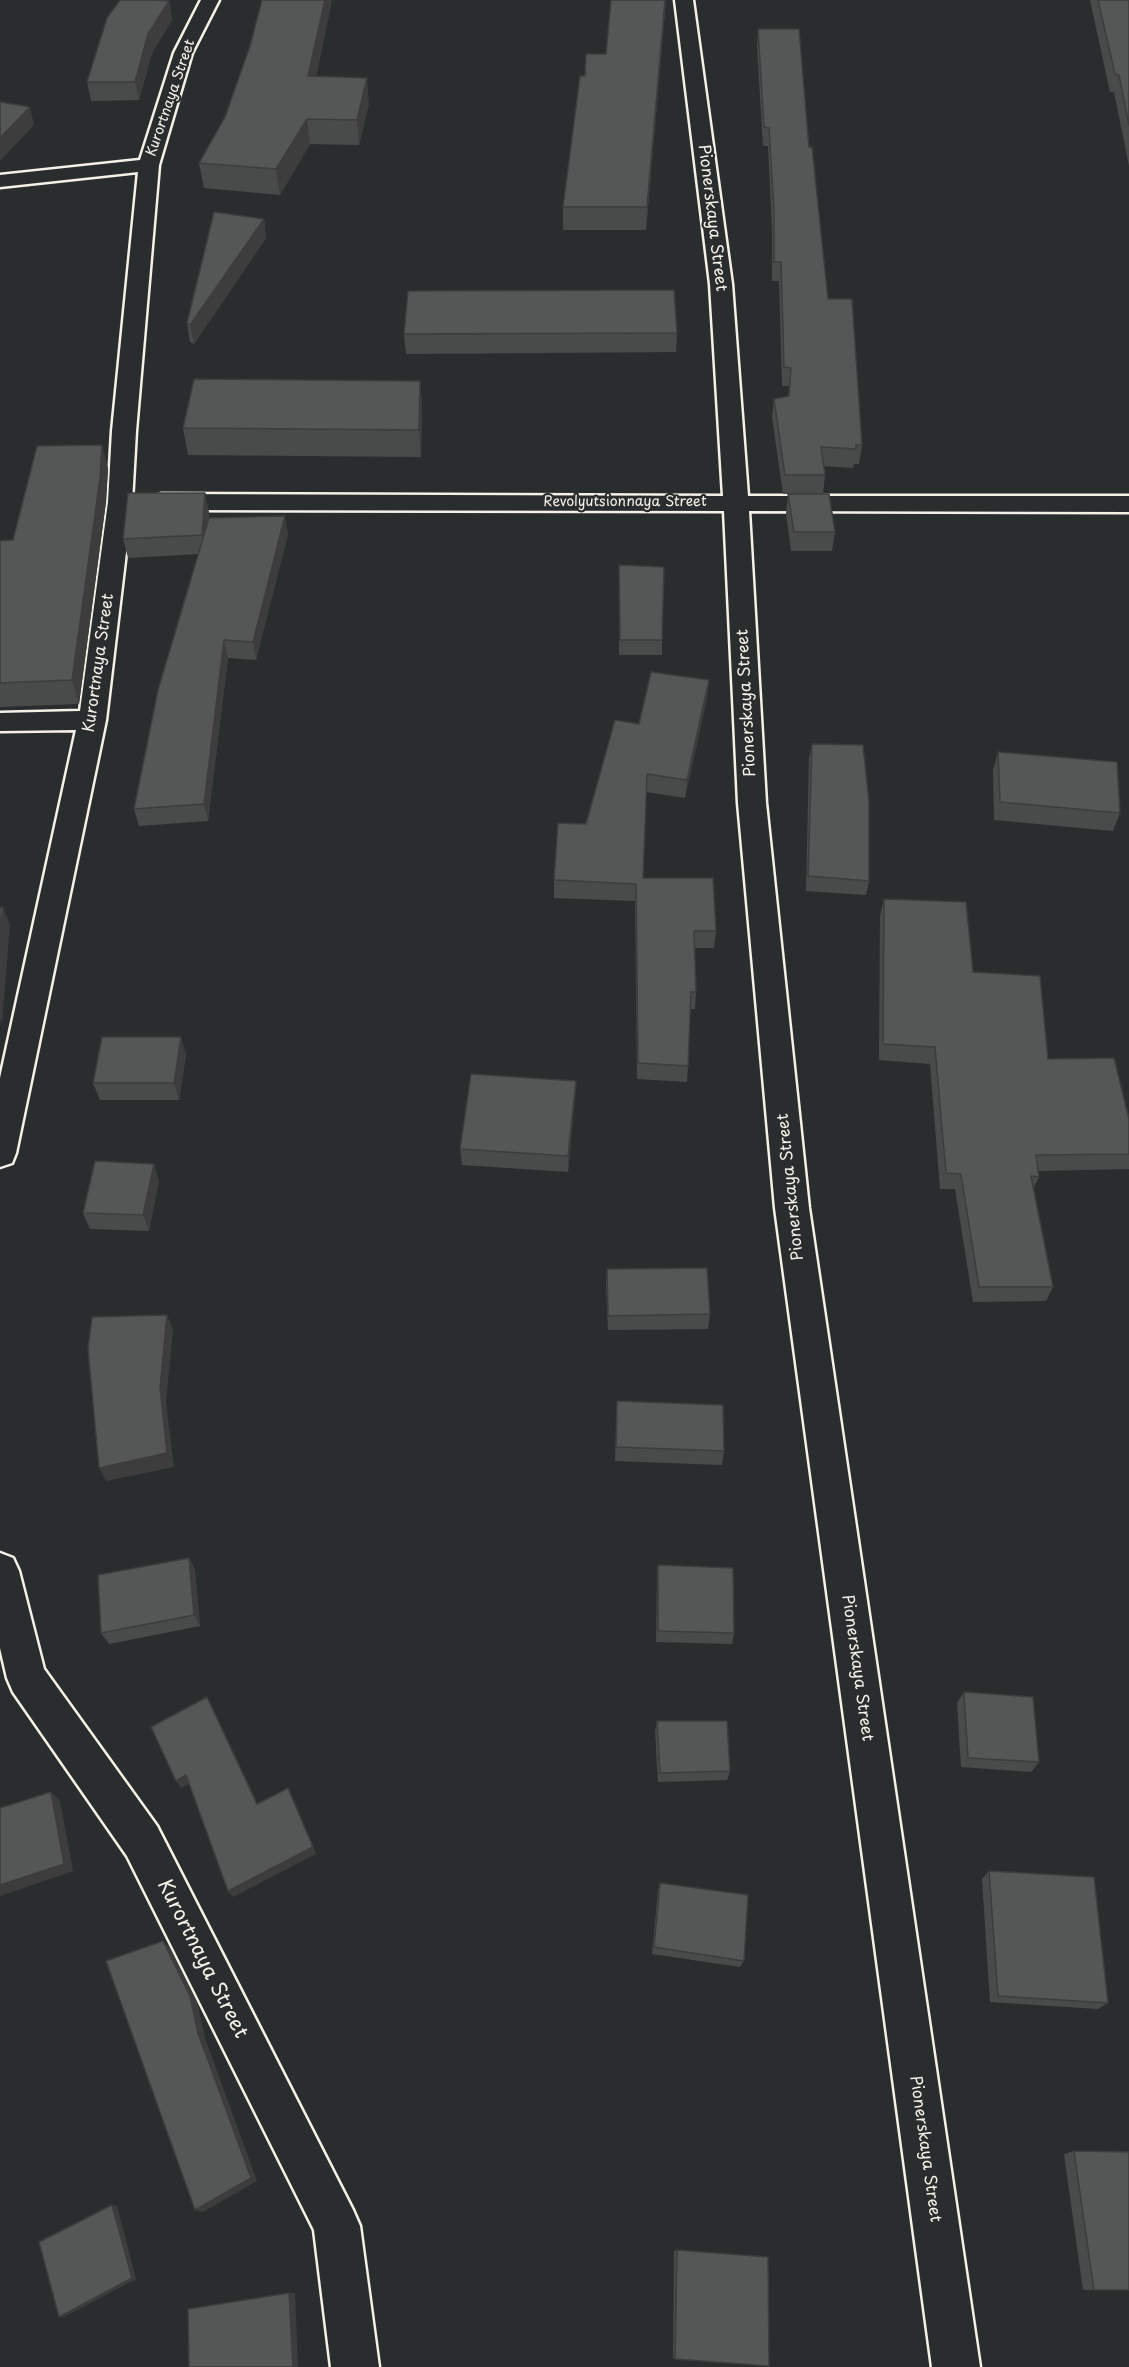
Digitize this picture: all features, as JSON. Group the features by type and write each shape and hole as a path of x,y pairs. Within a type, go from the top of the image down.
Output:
{"street":[{"name":"Kurortnaya Street","path":"0,1153 92,720 120,501 124,431 149,165 183,53 210,0"},
{"name":"Pionerskaya Street","path":"684,0 721,284 736,502 752,803 792,1208 956,2367"},
{"name":"Kurortnaya Street","path":"0,181 149,165"},
{"name":"Revolyutsionnaya Street","path":"120,501 1129,504"},
{"path":"0,722 92,720"},
{"name":"Kurortnaya Street","path":"0,1571 27,1678 142,1840 337,2226 355,2367"}],"building":[{"path":"120,0 169,1 148,34 135,82 87,82 107,18"},
{"path":"262,0 325,0 308,76 367,78 357,120 307,119 276,169 199,163 225,117 250,46"},
{"path":"611,0 665,0 647,207 563,207 580,76 585,76 586,54 606,54"},
{"path":"1098,0 1129,0 1129,125 1119,75 1115,74"},
{"path":"758,29 799,29 809,147 812,147 828,299 852,299 862,445 856,445 856,449 821,447 825,475 785,475 774,399 789,396 791,368 784,367 781,262 774,262 774,211 769,128 764,127"},
{"path":"0,102 30,107 0,138"},
{"path":"214,212 264,219 190,325 187,323"},
{"path":"674,290 677,333 404,334 408,291"},
{"path":"194,379 420,381 419,430 183,428"},
{"path":"102,445 100,478 72,680 0,683 0,541 13,540 37,446"},
{"path":"128,493 205,493 202,535 123,539"},
{"path":"788,494 829,494 835,532 794,532"},
{"path":"285,516 253,642 224,640 204,804 134,809 158,690 209,518"},
{"path":"619,565 664,567 662,640 620,640"},
{"path":"651,672 709,680 687,780 647,774 643,878 713,878 716,931 694,931 696,992 691,992 688,1066 638,1063 636,884 554,880 558,823 586,824 615,720 639,724"},
{"path":"812,744 863,745 869,802 869,881 808,876"},
{"path":"998,752 1117,762 1120,813 1000,802"},
{"path":"884,899 966,902 973,972 1040,976 1048,1059 1114,1058 1129,1119 1129,1154 1036,1155 1039,1177 1031,1176 1053,1287 979,1287 961,1174 946,1173 935,1047 883,1044"},
{"path":"3,907 0,939 0,908"},
{"path":"102,1037 181,1037 174,1083 93,1083"},
{"path":"471,1074 576,1081 568,1156 460,1149"},
{"path":"95,1161 154,1164 143,1215 83,1213"},
{"path":"707,1268 710,1314 608,1316 607,1269"},
{"path":"167,1315 160,1388 167,1453 99,1468 88,1349 92,1317"},
{"path":"617,1401 723,1405 724,1451 616,1447"},
{"path":"189,1558 194,1615 101,1633 98,1575"},
{"path":"658,1565 733,1568 734,1633 658,1631"},
{"path":"964,1692 1033,1697 1039,1762 968,1758"},
{"path":"207,1697 257,1804 288,1788 313,1847 228,1891 186,1775 176,1781 151,1727"},
{"path":"657,1721 727,1721 730,1771 660,1773"},
{"path":"51,1792 64,1864 0,1885 0,1808"},
{"path":"989,1871 1094,1877 1108,2003 998,1996"},
{"path":"660,1883 748,1895 744,1961 654,1947"},
{"path":"163,1941 190,1996 198,2033 251,2178 195,2210 106,1961"},
{"path":"1074,2151 1129,2152 1129,2290 1094,2290"},
{"path":"112,2205 132,2278 59,2317 39,2242"},
{"path":"677,2250 768,2257 769,2366 675,2359"},
{"path":"289,2293 293,2367 189,2367 188,2309"}]}
